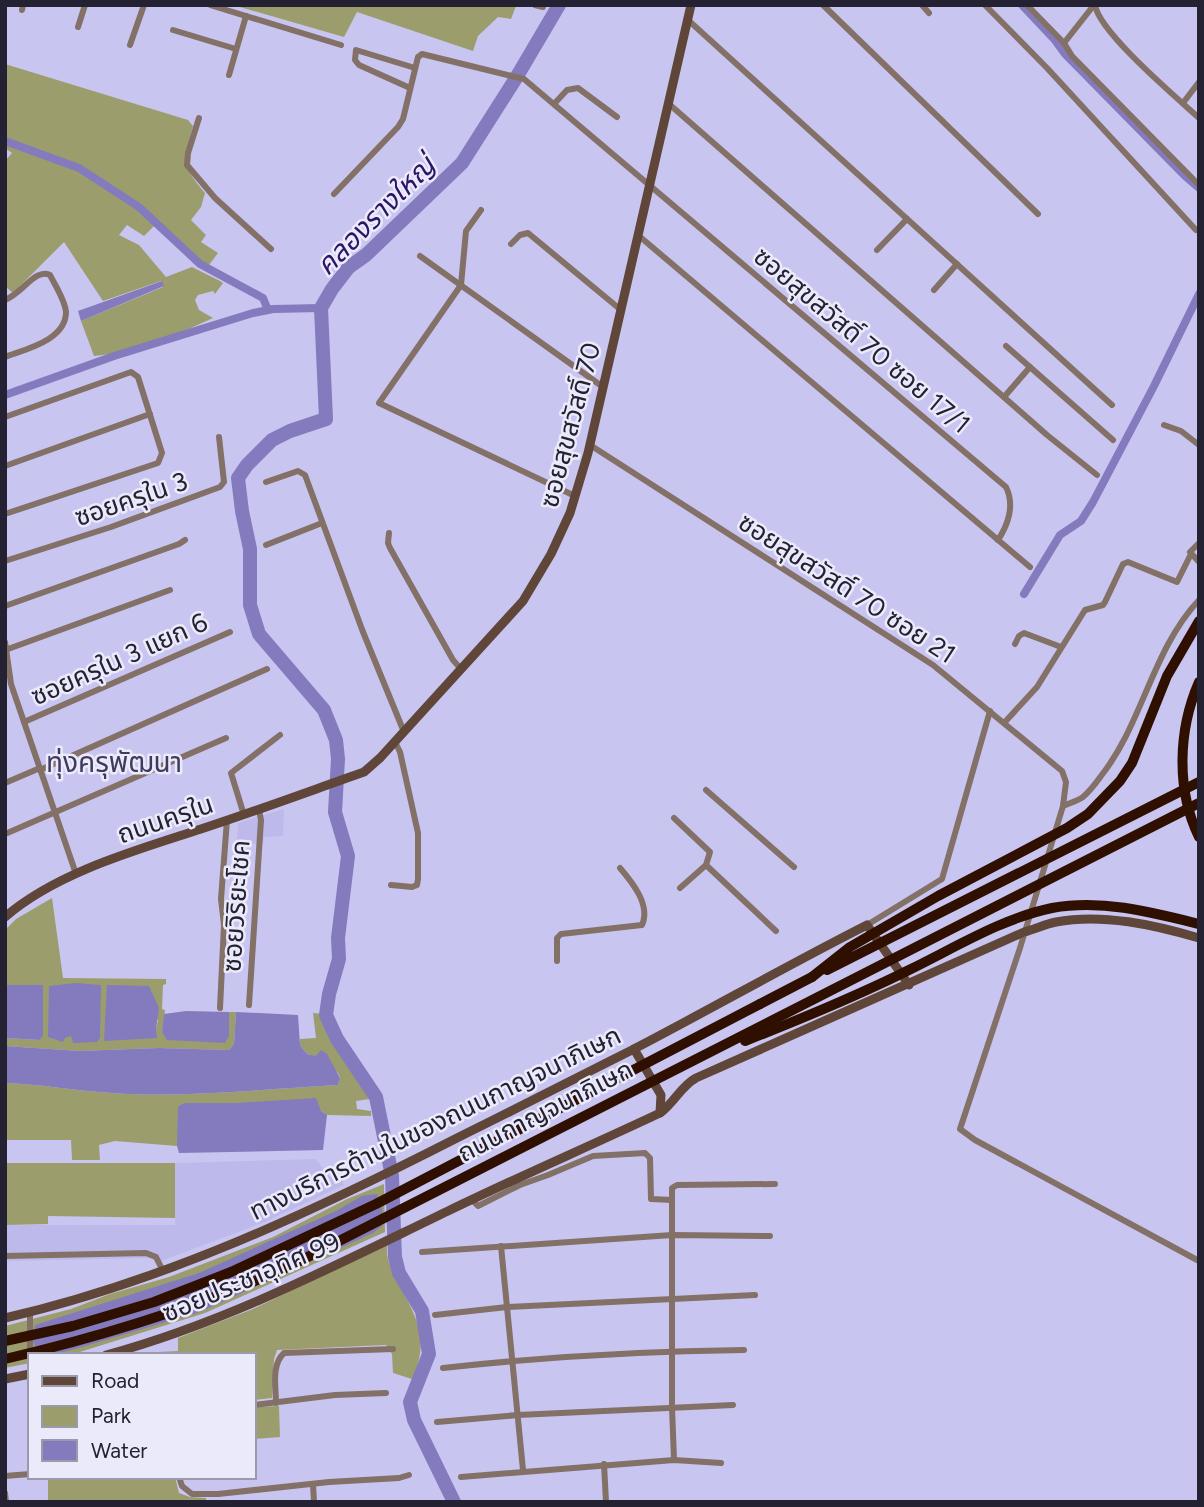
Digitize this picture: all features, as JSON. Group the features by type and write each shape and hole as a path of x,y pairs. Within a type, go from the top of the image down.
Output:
{"highway":[{"path":"812,977 850,947 938,896 1067,828 1105,798 1132,763 1167,676 1199,621"},
{"path":"1199,682 1187,721 1182,776 1186,802 1199,837"},
{"name":"ถนนกาญจนาภิเษก","path":"5,1341 73,1326 153,1302 231,1272 292,1244 516,1133 812,977 1199,782"},
{"name":"ถนนกาญจนาภิเษก","path":"30,1353 164,1316 244,1287 302,1260 1199,803"},
{"path":"684,1066 838,1003 998,927 1043,911 1089,905 1124,907 1199,925"},
{"name":"ถนนกาญจนาภิเษก","path":"5,1359 28,1354"}],"main road":[{"name":"ซอยสุขสวัสดิ์ 70","path":"346,778 364,772 395,742 523,601 551,554 570,513 590,445 688,20 689,6"},
{"name":"ถนนครุใน","path":"5,917 26,901 76,874 140,849 346,778"},
{"path":"660,1113 691,1081 1024,932 1058,922 1103,920 1150,926 1199,939"},
{"path":"867,925 909,985"},
{"name":"ทางบริการด้านในของถนนกาญจนาภิเษก","path":"5,1318 163,1270 255,1236 396,1169 634,1049 867,925"},
{"path":"634,1049 661,1095 660,1113"},
{"name":"ซอยประชาอุทิศ 99","path":"112,1353 173,1334 254,1303 472,1200 592,1151 660,1113"},
{"path":"5,1379 28,1374"}],"street":[{"path":"78,27 85,5"},
{"path":"130,45 144,5"},
{"path":"210,5 341,45"},
{"path":"823,5 1038,214"},
{"path":"922,5 929,13"},
{"path":"985,5 1047,68 1196,230"},
{"path":"1027,5 1064,43 1072,56 1199,185"},
{"path":"1064,43 1094,5 1098,15 1126,50 1199,118"},
{"path":"229,75 246,16"},
{"path":"688,20 1112,405"},
{"path":"173,30 236,49"},
{"path":"334,194 398,127 403,118 415,68 356,50 355,60 361,66 410,88"},
{"name":"ซอยสุขสวัสดิ์ 70 ซอย 17/1","path":"415,68 418,57 422,54 524,79 1007,488 1010,502 1008,517 998,540"},
{"path":"1183,103 1199,82"},
{"path":"554,104 567,90 578,88 617,117"},
{"path":"668,104 1097,475"},
{"path":"199,118 187,165 215,198 271,248"},
{"path":"481,210 466,231 461,285 379,403 575,496"},
{"path":"877,250 907,219"},
{"path":"511,244 520,235 528,233 621,310"},
{"path":"639,236 1030,567"},
{"path":"420,256 603,387"},
{"path":"934,290 957,264"},
{"path":"5,300 21,292 38,274 45,272 50,275 65,309 65,316 50,339 5,357"},
{"path":"1006,346 1112,440"},
{"path":"1004,397 1030,367"},
{"path":"5,417 131,372 138,377 162,453 158,463 5,514"},
{"path":"5,466 150,414"},
{"path":"1164,425 1181,431 1199,446"},
{"name":"ซอยครุใน 3","path":"5,562 111,527 220,486 224,482 219,438"},
{"name":"ซอยสุขสวัสดิ์ 70 ซอย 21","path":"590,445 926,660 1060,769 1066,782 1063,806"},
{"path":"266,482 302,472 404,732"},
{"path":"267,545 322,523"},
{"path":"389,533 390,548 453,660 461,669"},
{"path":"5,606 185,540"},
{"path":"1004,723 1037,687 1085,610 1103,605 1123,564 1128,562 1177,582 1191,555 1190,550 1199,543"},
{"path":"1191,555 1199,562"},
{"path":"76,874 8,672 6,645 170,590"},
{"path":"1199,600 1186,614 1168,643 1114,760 1090,791 1063,806 960,1129 975,1140 1199,1261"},
{"name":"ซอยครุใน 3 แยก 6","path":"24,722 230,632"},
{"path":"1015,645 1019,636 1024,633 1061,648"},
{"path":"5,783 267,669"},
{"path":"867,925 942,879 990,711"},
{"path":"244,814 231,773 280,735"},
{"path":"5,834 226,738"},
{"path":"391,885 412,887 417,886 418,880 418,833 400,752 395,742"},
{"path":"706,790 794,867"},
{"name":"ซอยวิริยะโชค","path":"249,1006 261,820 259,810"},
{"path":"674,818 708,849 710,858 680,888"},
{"path":"220,1008 223,937 221,899 227,820"},
{"path":"706,864 776,931"},
{"path":"557,961 557,937 561,934 642,925 645,918 643,902 620,868"},
{"path":"592,1151 648,1154 651,1199 672,1200"},
{"path":"674,1460 671,1351 672,1188 677,1185 775,1184"},
{"path":"422,1252 672,1235 771,1236"},
{"path":"501,1246 523,1470"},
{"path":"5,1256 146,1253 156,1257 163,1270"},
{"path":"435,1315 507,1307 755,1295"},
{"path":"30,1312 30,1353"},
{"path":"276,1402 276,1370 278,1359 284,1353 393,1349"},
{"path":"443,1368 513,1360 671,1351 744,1350"},
{"path":"256,1405 335,1395 386,1393"},
{"path":"437,1422 518,1415 733,1405"},
{"path":"461,1477 674,1460 722,1464"},
{"path":"604,1464 606,1502"},
{"path":"5,1476 28,1474"},
{"path":"180,1479 182,1486 192,1494 409,1475"},
{"path":"313,1484 314,1502"},
{"path":"5,1493 6,1502"}],"shaded area":[{"path":"284,809 283,836 264,837 263,844 237,843 238,823"},
{"path":"316,1159 330,1177 342,1176 344,1185 267,1221 161,1261 148,1258 5,1261 5,1225 175,1225 175,1163"}],"green space":[{"path":"233,5 516,6 511,19 498,17 478,36 473,51 357,12 344,37"},
{"path":"5,64 188,120 193,126 186,162 205,193 201,207 191,220 206,235 201,242 218,253 206,269 191,259 155,225 144,236 127,225 119,235 139,245 166,277 192,267 223,283 215,294 213,291 198,295 195,300 199,310 213,318 162,341 94,356 81,321 163,287 161,281 103,301 64,242 13,293 5,286 5,161 12,153 5,148"},
{"path":"52,898 63,978 166,979 166,984 163,985 162,1009 165,1010 162,1032 229,1036 229,1012 236,1012 234,1044 229,1050 159,1048 80,1051 5,1046 5,1038 39,1040 43,985 5,985 5,930 16,919","holes":["107,985 158,1020 156,1029 107,1003"]},
{"path":"313,1013 324,1014 370,1099 356,1101 357,1109 371,1111 371,1116 327,1115 321,1111 238,1103 184,1103 177,1146 115,1141 99,1145 100,1160 72,1160 71,1140 5,1140 5,1083 140,1094 197,1094 338,1085 340,1077 335,1069 322,1059 307,1054 300,1045 300,1039 316,1038"},
{"path":"5,1163 175,1163 175,1218 48,1216 48,1224 5,1225"},
{"path":"384,1184 385,1232 205,1313 76,1353 28,1353 28,1363 5,1368 5,1326 71,1309 110,1294 169,1277 273,1237 347,1199"},
{"path":"387,1245 390,1265 418,1326 418,1364 412,1379 393,1373 392,1354 386,1345 277,1350 272,1398 256,1400 256,1353 158,1353 178,1351 178,1338 253,1309"},
{"path":"279,1406 280,1437 256,1439 256,1407"},
{"path":"48,1479 176,1479 179,1493 206,1498 206,1502 48,1502"}],"water":[{"path":"162,281 164,286 81,321 78,311"},
{"path":"76,983 101,985 100,1038 97,1042 73,1043 71,1036 63,1042 48,1037 49,986"},
{"path":"5,985 43,985 43,1036 39,1040 5,1038"},
{"path":"107,985 149,986 159,1008 157,1038 104,1041"},
{"path":"186,1011 229,1012 229,1036 225,1043 167,1040 162,1032 164,1014"},
{"path":"236,1012 298,1015 300,1045 307,1054 316,1056 321,1050 327,1054 340,1078 338,1085 197,1094 140,1094 5,1083 5,1046 80,1051 159,1048 229,1050 234,1044"},
{"path":"316,1098 321,1111 327,1115 323,1150 179,1153 178,1107 184,1103"},
{"path":"377,1194 382,1209 382,1226 373,1233 200,1312 75,1349 59,1353 37,1353 33,1341 35,1325 199,1273 336,1211 362,1196"}],"waterway":[{"name":"คลองรางใหญ่","path":"454,1502 414,1420 410,1402 429,1354 422,1311 399,1273 395,1257 392,1176 376,1097 337,1039 326,1015 339,959 338,938 348,856 335,812 338,759 336,740 324,710 259,634 250,605 250,549 238,478 272,440 326,419 321,308 349,267 366,255 462,163 559,5"},
{"path":"1022,5 1065,54 1199,188"},
{"path":"5,141 79,168 139,207 200,264 263,298 268,310"},
{"path":"1024,594 1060,535 1081,521 1093,502 1199,294"},
{"path":"5,395 114,356 253,313 273,309 321,308"}],"district":[{"name":"ทุ่งครุพัฒนา","path":"114,762"}]}
